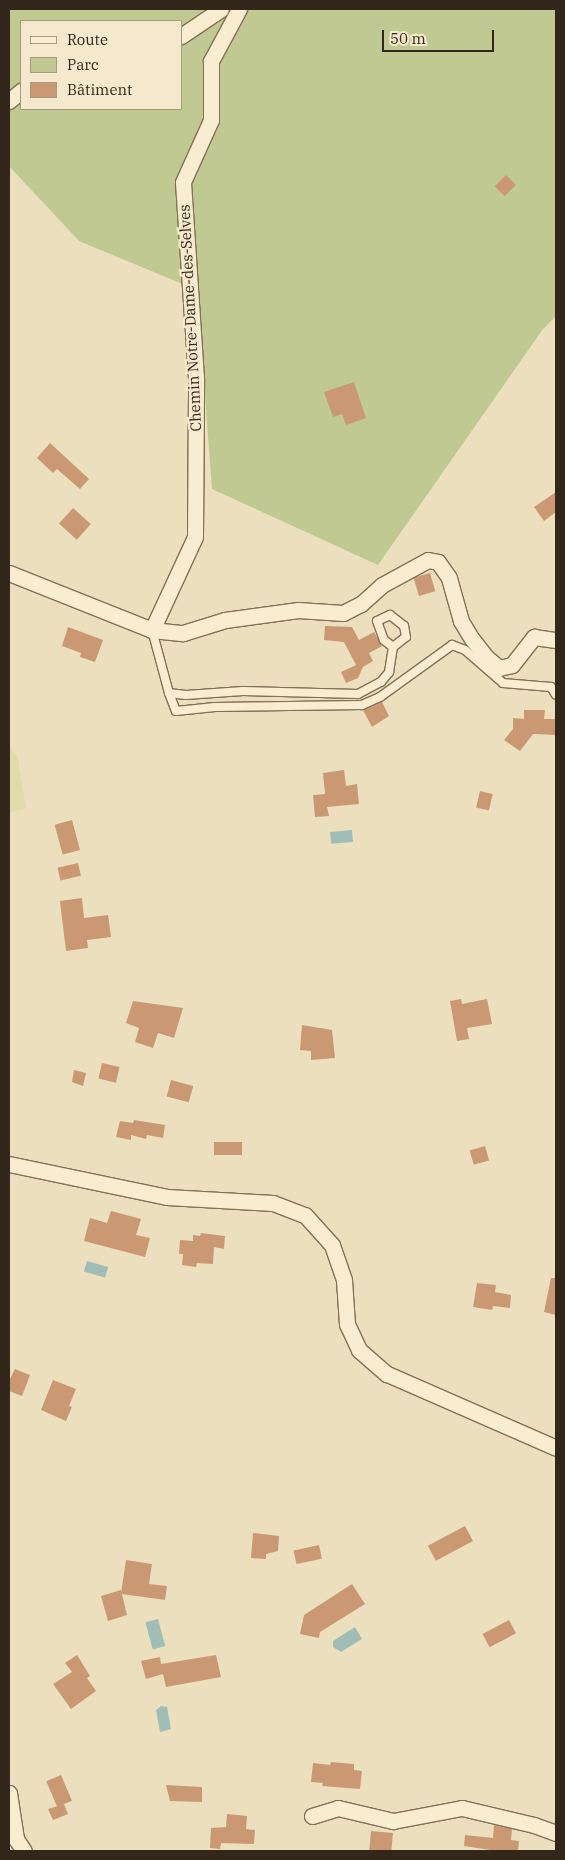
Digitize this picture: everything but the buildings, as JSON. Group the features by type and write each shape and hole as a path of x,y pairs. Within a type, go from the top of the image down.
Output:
{"street":[{"path":"182,35 222,9"},
{"name":"Chemin Notre-Dame-des-Selves","path":"152,630 195,537 196,378 183,182 211,120 211,61 239,9"},
{"path":"9,101 20,92"},
{"path":"9,574 152,630 182,633 225,620 298,610 343,613 361,604 382,585 409,568 428,560 438,562 449,578 461,621 486,657 499,668 512,665 534,638 556,640"},
{"path":"9,1164 167,1197 273,1203 305,1214 332,1245 344,1280 347,1324 359,1350 387,1374 556,1448"},
{"path":"9,1793 16,1838 24,1851"},
{"path":"312,1816 338,1808 393,1821 462,1808 534,1824 556,1833"}],"lane":[{"path":"152,630 169,693 176,711 215,707 362,705 380,697 452,645 465,650 503,683 551,687 556,695"},
{"path":"169,693 186,695 243,691 358,694 381,682 389,672 393,647"}],"shaded area":[{"path":"9,745 18,758 26,808 9,813"}],"green space":[{"path":"9,9 556,9 556,316 543,329 378,565 212,489 197,290 79,241 9,166"}],"water":[{"path":"352,830 353,842 331,844 330,832"},
{"path":"87,1261 108,1267 105,1278 84,1272"},
{"path":"158,1619 165,1646 153,1649 145,1622"},
{"path":"355,1627 362,1639 341,1652 333,1647 333,1641"},
{"path":"161,1706 167,1707 171,1729 160,1732 156,1710"}]}
